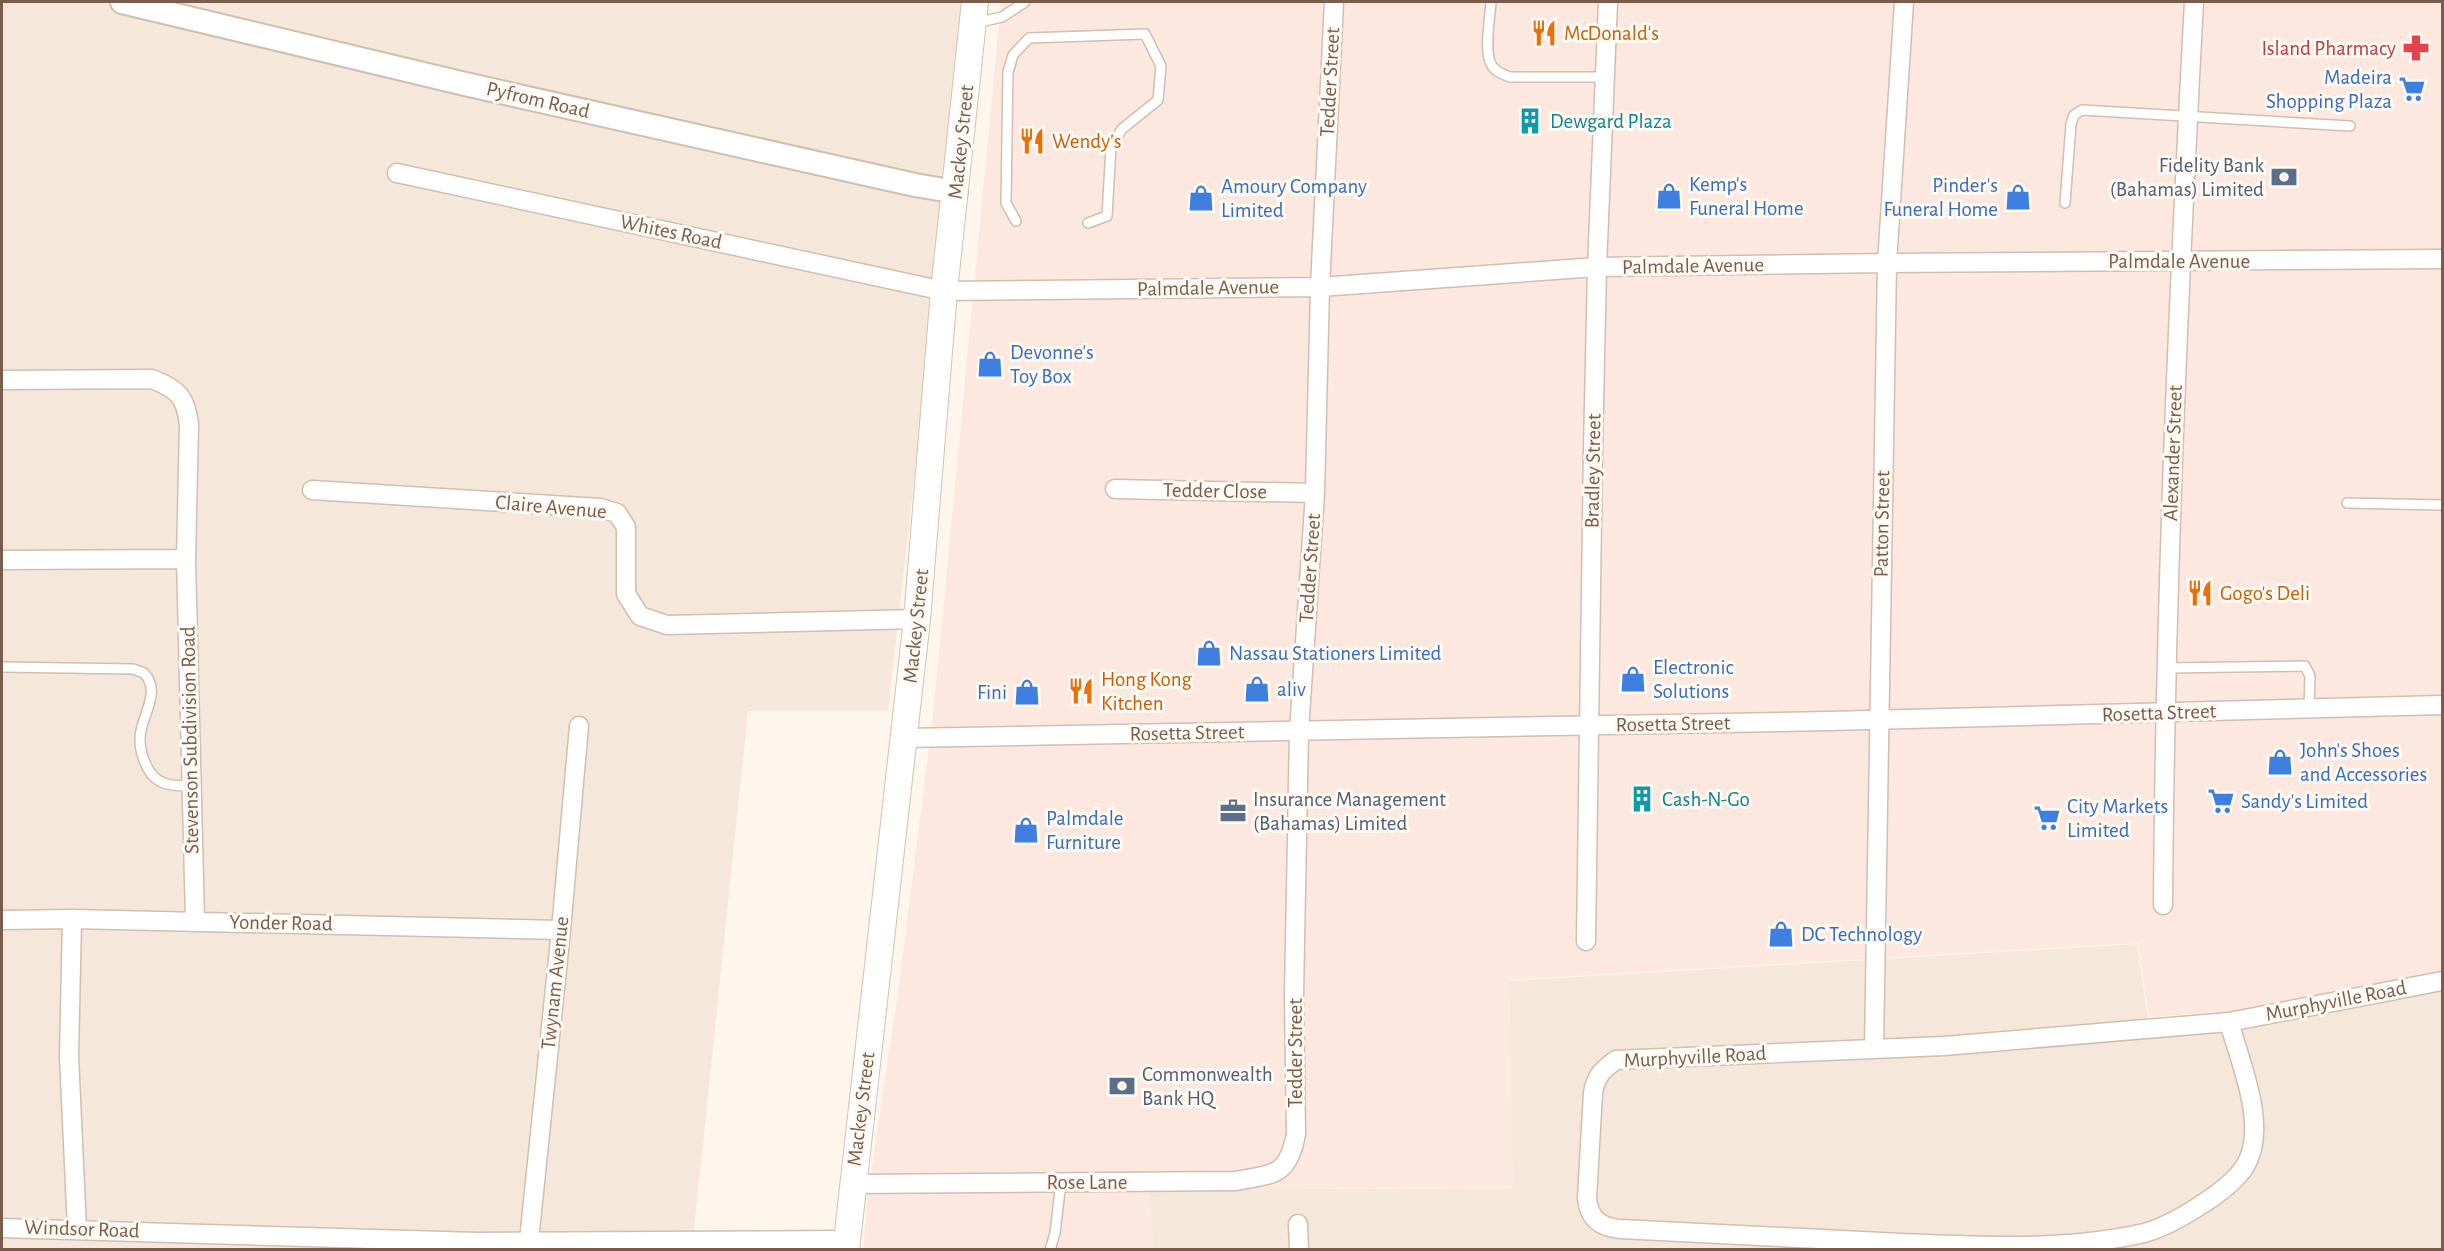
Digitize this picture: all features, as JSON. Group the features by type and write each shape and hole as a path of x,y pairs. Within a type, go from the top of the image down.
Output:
{"main road":[{"name":"Mackey Street","path":"846,1245 917,619 944,291 974,13"}],"street":[{"name":"Pyfrom Road","path":"122,2 477,86 915,185 956,192"},
{"name":"Tedder Street","path":"1296,1134 1294,995 1299,732 1315,493 1320,287 1334,2"},
{"name":"Bradley Street","path":"1586,941 1597,267 1608,2"},
{"name":"Patton Street","path":"1874,1048 1887,263 1904,2"},
{"name":"Alexander Street","path":"2163,905 2164,712 2180,261 2194,2"},
{"name":"Whites Road","path":"397,173 944,291"},
{"name":"Palmdale Avenue","path":"944,291 1320,287 1597,267 2442,259"},
{"name":"Stevenson Subdivision Road","path":"2,380 152,379 172,386 182,397 188,411 186,559 195,921"},
{"name":"Tedder Close","path":"1115,489 1315,493"},
{"name":"Claire Avenue","path":"312,490 600,508 617,513 626,527 626,594 640,616 667,625 917,619"},
{"path":"2,560 186,559"},
{"name":"Rosetta Street","path":"904,738 1879,720 2442,705"},
{"name":"Twynam Avenue","path":"528,1245 561,930 579,726"},
{"path":"72,919 69,1056 77,1229"},
{"name":"Yonder Road","path":"2,920 195,921 561,930"},
{"name":"Murphyville Road","path":"2229,1022 2254,1115 2254,1140 2245,1166 2223,1189 2180,1218 2145,1233 2094,1243 2016,1248 1620,1230 1606,1228 1596,1222 1588,1210 1593,1093 1596,1080 1603,1069 1616,1060 1944,1046 2229,1022 2442,981"},
{"name":"Rose Lane","path":"853,1184 1235,1181 1272,1175 1286,1164 1292,1154 1296,1134"},
{"path":"1298,1224 1299,1250"},
{"name":"Windsor Road","path":"2,1228 77,1229 197,1241 478,1242 528,1245 618,1242 846,1245"}],"lane":[{"path":"974,13 1002,17 1025,2"},
{"path":"1491,2 1488,56 1491,65 1498,72 1510,77 1604,77"},
{"path":"1016,221 1006,203 1008,72 1013,55 1029,38 1145,34 1161,66 1158,100 1122,129 1111,146 1107,216 1088,223"},
{"path":"2065,203 2074,115 2082,110 2350,126"},
{"path":"2347,503 2442,505"},
{"path":"2166,668 2305,666 2310,676 2309,708"},
{"path":"2,667 133,669 144,673 152,688 140,739 142,757 150,774 162,783 191,786"},
{"path":"1050,1250 1055,1233 1060,1182"}],"shaded area":[{"path":"2,2 965,2 948,179 888,711 748,711 692,1249 2,1249"},
{"path":"1001,2 2442,2 2442,973 2248,1010 2149,1017 2138,943 1509,980 1513,1187 1148,1190 1154,1249 863,1250 868,1193 898,992 933,716"},
{"path":"2137,944 2148,1019 2249,1012 2442,975 2442,1249 1154,1250 1148,1190 1512,1188 1509,981"}],"place":[{"name":"McDonald's","path":"1544,33"},
{"name":"Island Pharmacy","path":"2416,48"},
{"name":"Madeira Shopping Plaza","path":"2412,89"},
{"name":"Dewgard Plaza","path":"1530,121"},
{"name":"Wendy's","path":"1032,141"},
{"name":"Fidelity Bank (Bahamas) Limited","path":"2284,177"},
{"name":"Kemp's Funeral Home","path":"1669,196"},
{"name":"Pinder's Funeral Home","path":"2018,197"},
{"name":"Amoury Company Limited","path":"1201,198"},
{"name":"Devonne's Toy Box","path":"990,364"},
{"name":"Gogo's Deli","path":"2200,593"},
{"name":"Nassau Stationers Limited","path":"1209,653"},
{"name":"Electronic Solutions","path":"1633,679"},
{"name":"aliv","path":"1257,689"},
{"name":"Hong Kong Kitchen","path":"1081,691"},
{"name":"Fini","path":"1027,692"},
{"name":"John's Shoes and Accessories","path":"2280,762"},
{"name":"Cash-N-Go","path":"1642,799"},
{"name":"Sandy's Limited","path":"2221,801"},
{"name":"Insurance Management (Bahamas) Limited","path":"1233,811"},
{"name":"City Markets Limited","path":"2047,818"},
{"name":"Palmdale Furniture","path":"1026,830"},
{"name":"DC Technology","path":"1781,934"},
{"name":"Commonwealth Bank HQ","path":"1122,1086"}]}
